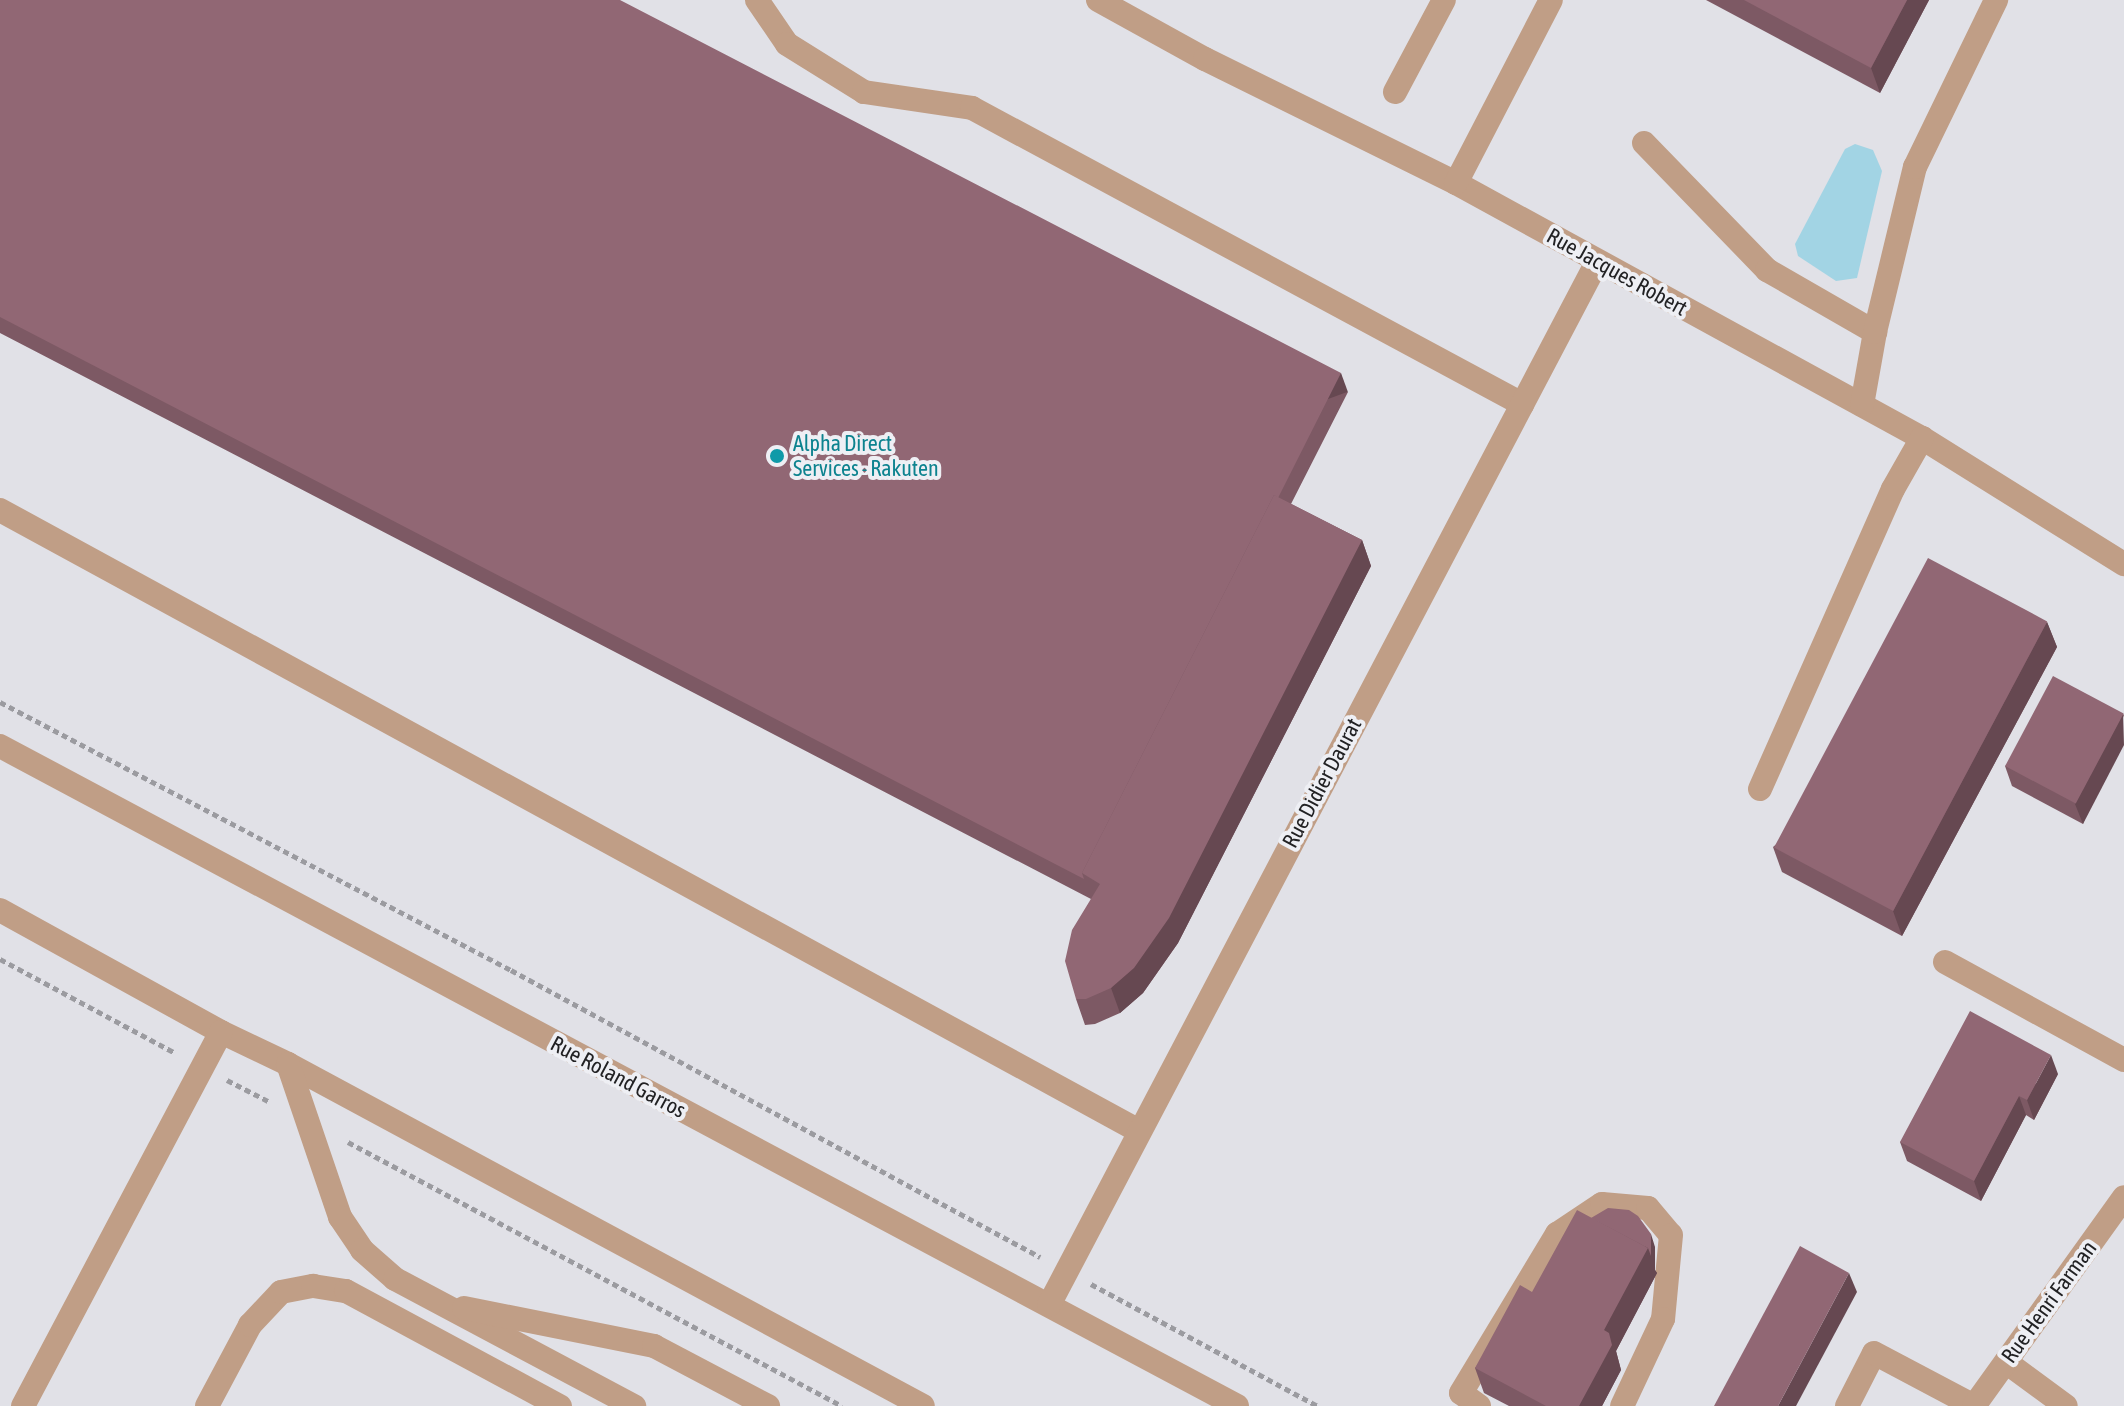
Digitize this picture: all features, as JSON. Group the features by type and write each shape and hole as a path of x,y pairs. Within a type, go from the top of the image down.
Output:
{"street":[{"path":"757,0 787,44 864,92 972,108 1522,404"},
{"name":"Rue Jacques Robert","path":"1098,0 1205,59 1456,183 1862,405 1922,438 2124,564"},
{"path":"1395,92 1444,0"},
{"path":"1456,183 1551,0"},
{"path":"1862,405 1875,332 1915,167 1996,0"},
{"path":"1644,143 1767,270 1875,332"},
{"name":"Rue Didier Daurat","path":"1049,1305 1597,262"},
{"path":"1760,789 1893,489 1922,438"},
{"path":"0,510 1139,1131"},
{"name":"Rue Roland Garros","path":"0,746 1237,1406"},
{"path":"0,910 221,1032 288,1064 923,1406"},
{"path":"1945,962 2124,1060"},
{"path":"23,1406 221,1032"},
{"path":"288,1064 340,1217 362,1250 395,1279 634,1406"},
{"name":"Rue Henri Farman","path":"1974,1406 2124,1197"},
{"path":"1479,1406 1461,1393 1549,1247 1557,1234 1602,1204 1648,1208 1671,1235 1663,1319 1622,1406"},
{"path":"207,1406 250,1325 281,1292 313,1286 346,1291 560,1406"},
{"path":"439,1303 654,1346 768,1406"},
{"path":"1847,1406 1874,1353 1974,1406"},
{"path":"2006,1362 2066,1406"}],"path":[{"path":"0,702 511,970 1318,1406"},
{"path":"0,959 842,1406"}],"water":[{"path":"1855,144 1873,150 1882,171 1857,278 1836,281 1798,256 1795,244 1845,149"}],"building":[{"name":"Alpha Direct Services - Rakuten","path":"0,0 620,0 1341,373 1278,498 1274,495 1082,873 1084,879 0,317"},
{"path":"1744,0 1907,0 1871,68"},
{"path":"1274,495 1362,540 1169,918 1134,968 1111,988 1086,999 1076,999 1065,961 1072,930 1100,884 1082,873"},
{"path":"1928,558 2047,621 1893,911 1774,848"},
{"path":"2053,676 2124,714 2076,804 2005,766"},
{"path":"1970,1011 2051,1055 2027,1100 2019,1096 1974,1181 1900,1142"},
{"path":"1608,1208 1629,1210 1638,1216 1651,1234 1651,1256 1648,1248 1591,1218"},
{"path":"1577,1210 1648,1248 1604,1330 1609,1333 1612,1345 1579,1406 1546,1406 1475,1368 1520,1285 1532,1292"},
{"path":"1800,1246 1849,1273 1778,1406 1714,1406"}],"place":[{"name":"Alpha Direct Services - Rakuten","path":"777,456"}]}
